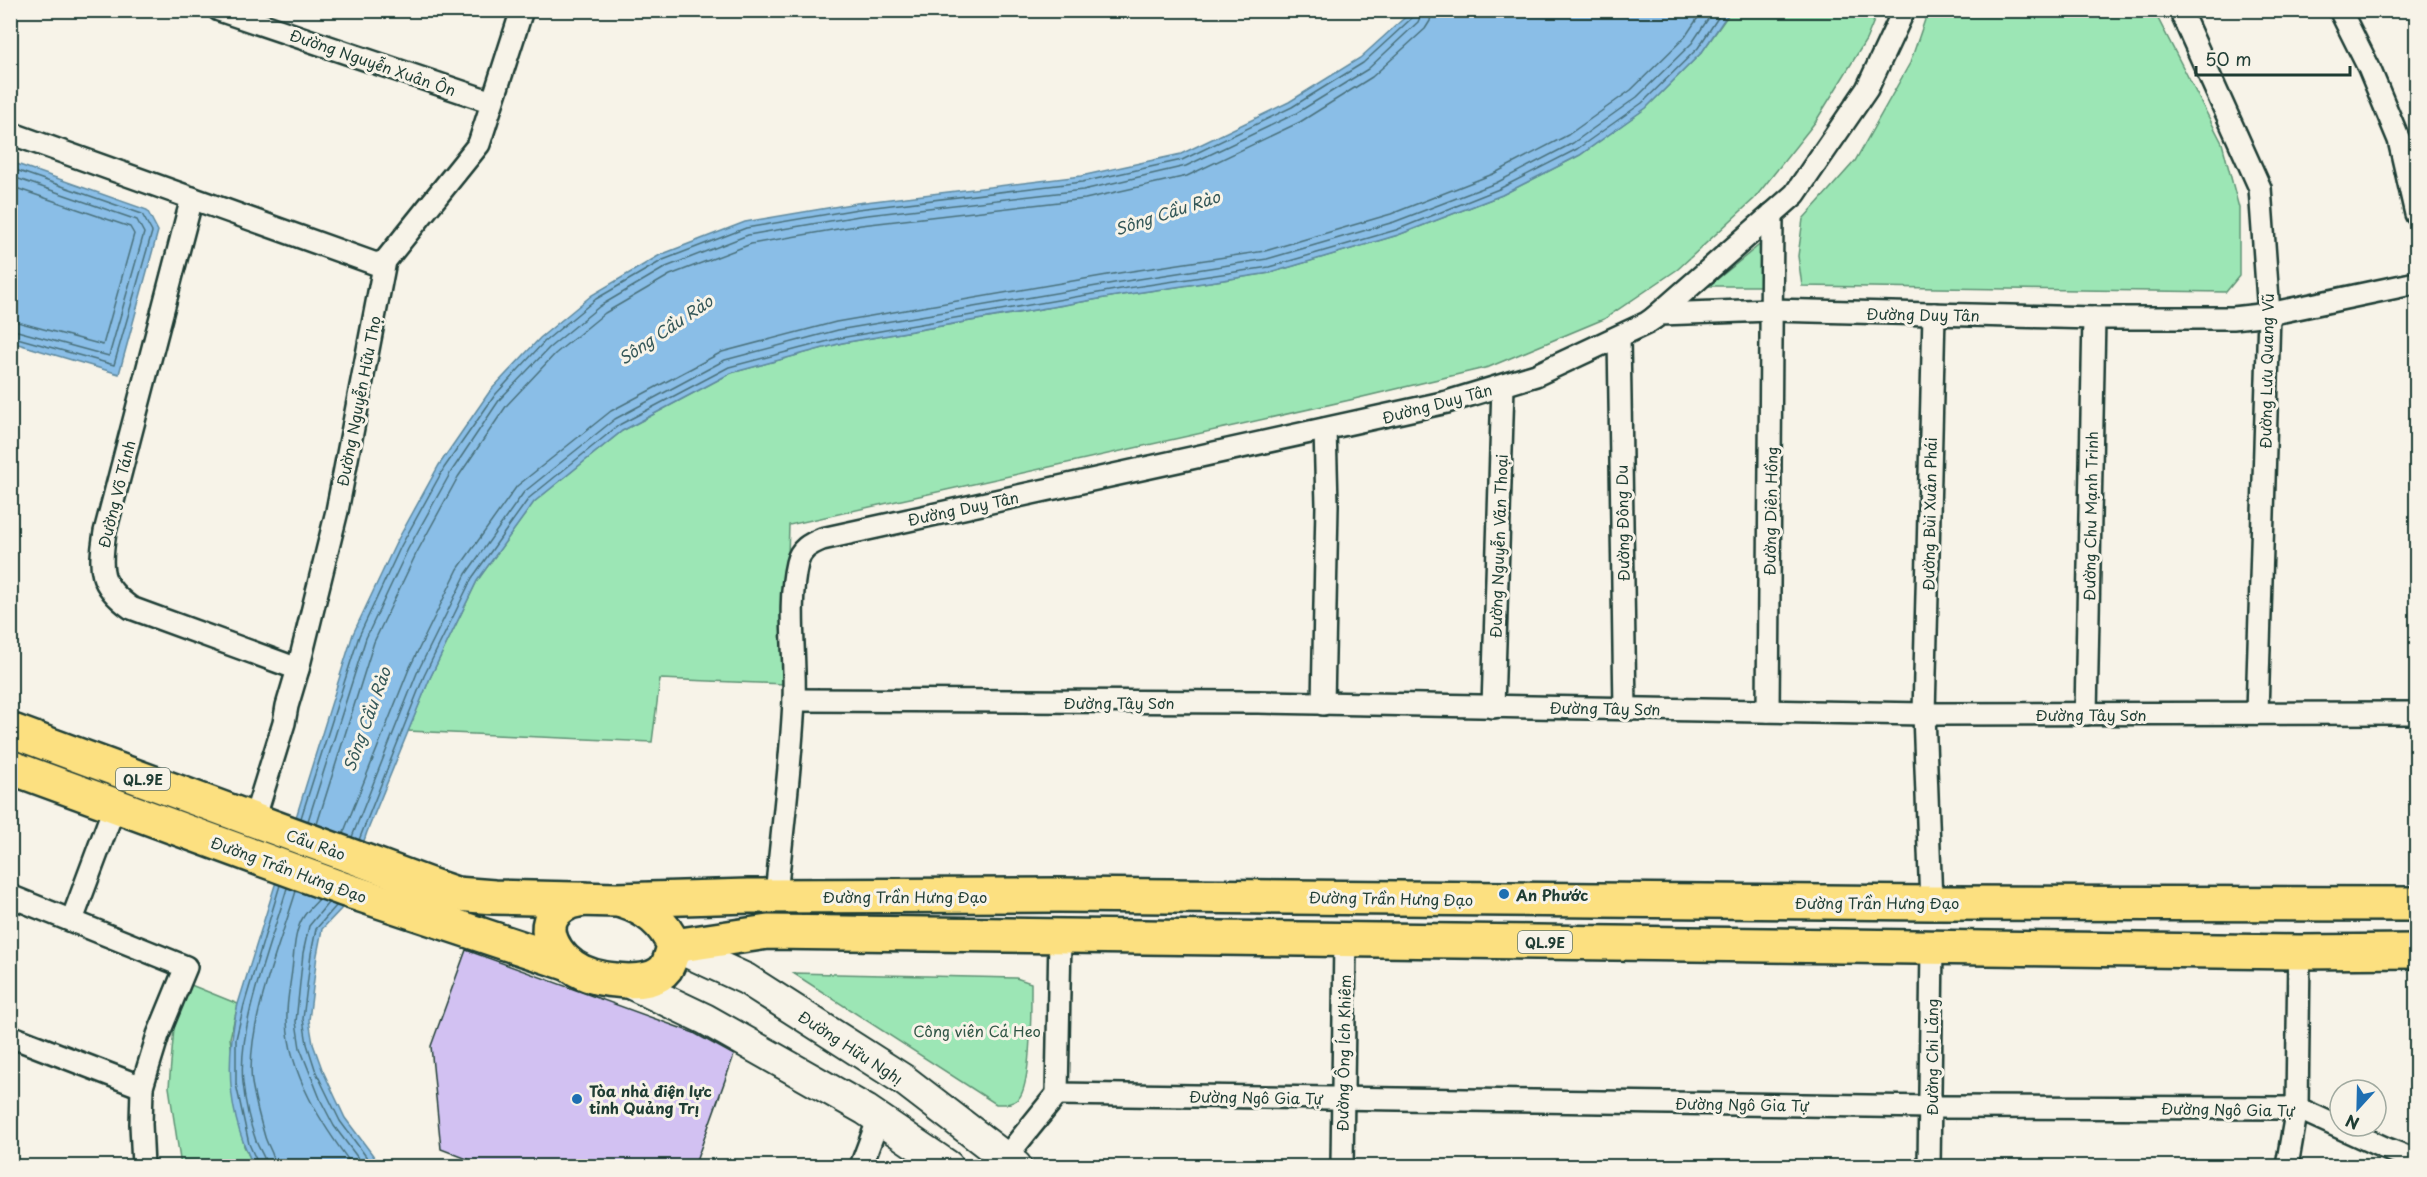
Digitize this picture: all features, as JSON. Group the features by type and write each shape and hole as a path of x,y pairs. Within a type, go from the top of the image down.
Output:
{"main road":[{"name":"QL.9E","path":"10,730 264,824"},
{"name":"Đường Trần Hưng Đạo","path":"10,766 342,889 569,964 594,977 639,981 660,974 667,967 674,946 668,932 646,911 617,900"},
{"name":"Cầu Rào","path":"264,824 357,859"},
{"name":"Đường Trần Hưng Đạo","path":"357,859 456,894 617,900 776,896 1059,895 1931,903 2416,904"},
{"path":"1059,895 1060,937"},
{"name":"Đường Trần Hưng Đạo","path":"569,964 561,957 550,940 551,921 556,912 566,903 584,899"},
{"path":"1931,903 1932,947"},
{"path":"2299,905 2300,952"},
{"name":"QL.9E","path":"674,946 768,932 2300,952 2416,951"},
{"name":"Đường Hữu Nghị","path":"674,946 746,979 904,1080 1011,1162"},
{"path":"625,981 705,1019 879,1118 948,1167"}],"street":[{"name":"Đường Nguyễn Xuân Ôn","path":"219,10 492,102"},
{"name":"Đường Nguyễn Hữu Thọ","path":"264,824 286,706 298,669 337,511 385,261 479,144 522,10"},
{"path":"1654,318 1795,194 1867,89 1904,10"},
{"name":"Đường Lưu Quang Vũ","path":"2180,10 2260,188 2269,314 2257,713"},
{"path":"2340,10 2369,68 2399,140 2416,214"},
{"path":"10,133 376,264 385,261"},
{"name":"Đường Võ Tánh","path":"192,198 105,532 102,569 113,594 131,608 298,669"},
{"name":"Đường Diên Hồng","path":"1768,711 1772,214"},
{"name":"Đường Duy Tân","path":"776,896 794,700 793,619 797,564 800,554 809,545 832,536 1408,412 1536,375 1619,337 1660,314 1771,310 2094,318 2233,318 2269,314 2416,283"},
{"name":"Đường Bùi Xuân Phái","path":"1931,903 1924,714 1934,314"},
{"name":"Đường Chu Mạnh Trinh","path":"2086,714 2094,318"},
{"name":"Đường Đông Du","path":"1619,337 1625,709"},
{"name":"Đường Nguyễn Văn Thoại","path":"1493,706 1503,386"},
{"path":"1323,704 1327,505 1325,429"},
{"name":"Đường Tây Sơn","path":"794,700 1493,706 1924,714 2416,713"},
{"path":"72,920 115,806"},
{"path":"10,896 186,967 158,1035 142,1087 143,1167"},
{"path":"1011,1162 1057,1094 1060,937"},
{"name":"Đường Ông Ích Khiêm","path":"1342,1167 1345,940"},
{"name":"Đường Chi Lăng","path":"1929,1167 1932,1107 1932,947"},
{"path":"2287,1167 2297,1108 2300,952"},
{"path":"10,1036 142,1087"},
{"name":"Đường Ngô Gia Tự","path":"1057,1094 1932,1107 2297,1108 2416,1160"},
{"path":"861,1167 879,1118"}],"green space":[{"path":"1731,11 1878,11 1866,40 1816,121 1754,199 1678,269 1604,319 1489,367 789,525 784,684 660,679 652,742 408,731 430,678 477,581 534,502 622,431 731,373 842,343 1122,295 1270,273 1398,235 1502,195 1580,155 1646,108 1702,52"},
{"path":"1928,11 2154,11 2222,143 2239,208 2239,276 2226,292 1802,286 1798,256 1803,219 1855,161 1910,63"},
{"path":"1763,242 1764,286 1709,286"},
{"name":"Công viên Cá Heo","path":"793,973 1016,978 1031,983 1030,1045 1023,1091 1013,1102 996,1104"},
{"path":"186,983 238,1004 230,1038 244,1146 254,1166 181,1166 169,1087 174,1028"}],"water":[{"name":"Sông Cầu Rào","path":"1412,11 1730,11 1702,52 1646,108 1580,155 1502,195 1398,235 1270,273 1122,295 842,343 731,373 622,431 534,502 477,581 430,678 367,832 341,909 322,929 309,1020 313,1044 345,1118 381,1166 254,1166 238,1127 231,1087 230,1066 234,1025 238,1004 353,634 396,543 439,465 490,391 540,338 592,295 660,255 745,222 857,203 1081,176 1181,154 1289,102 1360,58"},
{"path":"11,162 147,210 158,231 119,374 11,342"}],"building":[{"name":"Tòa nhà điện lực tỉnh Quảng Trị","path":"466,950 694,1033 734,1055 694,1167 488,1167 441,1149 431,1046"}],"place":[{"name":"An Phước","path":"1504,894"},
{"name":"Tòa nhà điện lực tỉnh Quảng Trị","path":"577,1099"}]}
